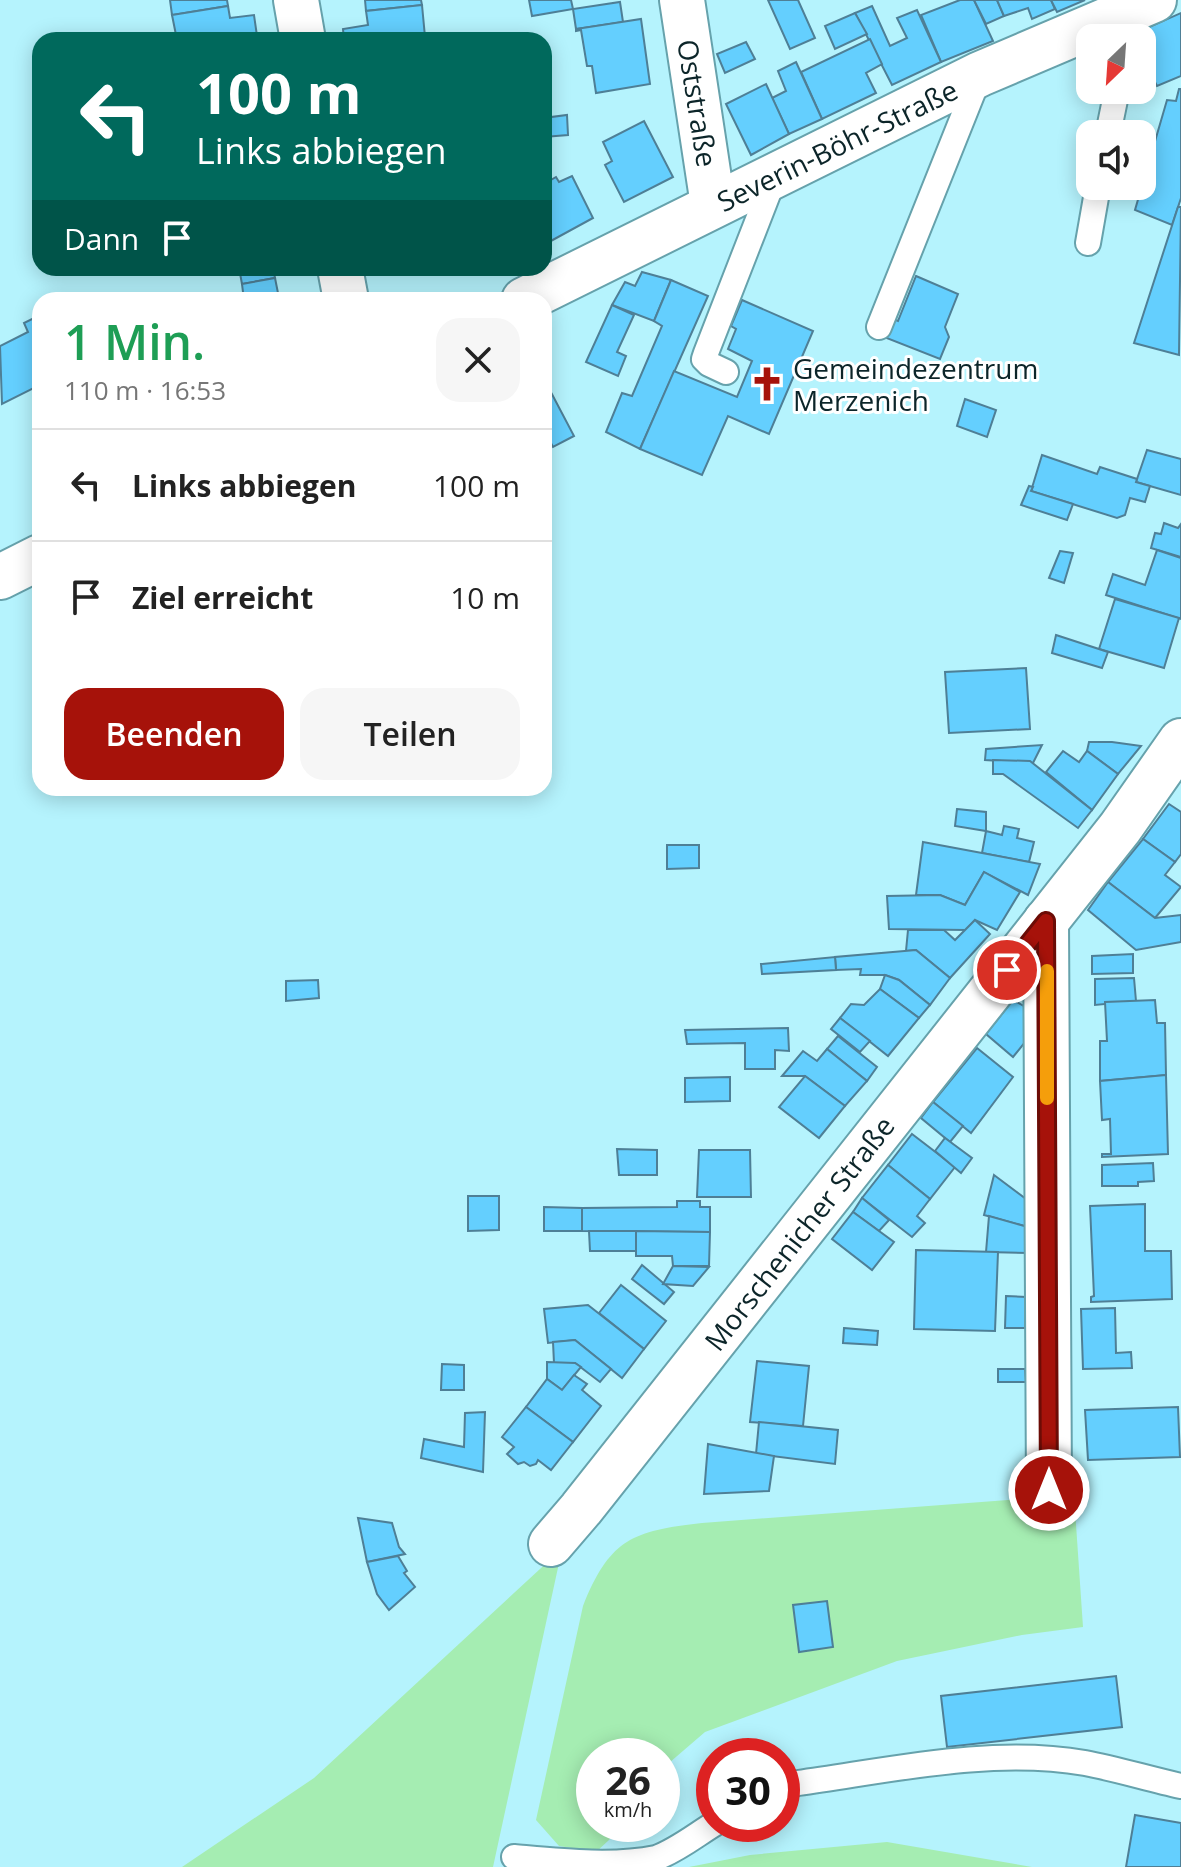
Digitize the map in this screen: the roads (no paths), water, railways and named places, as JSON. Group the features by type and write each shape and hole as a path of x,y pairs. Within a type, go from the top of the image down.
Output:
{"street":[{"path":"296,0 302,32"},
{"name":"Oststraße","path":"682,0 713,205"},
{"name":"Severin-Böhr-Straße","path":"1117,24 1154,0"},
{"name":"Severin-Böhr-Straße","path":"540,292 980,74 1076,41"},
{"path":"0,577 32,561"},
{"name":"Morschenicher Straße","path":"551,1544 1120,828 1181,741"},
{"path":"1046,921 1049,1490"}],"lane":[{"path":"879,327 980,74"},
{"path":"726,372 704,359 775,175"},
{"path":"1088,243 1096,200"},
{"path":"800,1783 966,1760 1027,1758 1085,1763 1181,1786"},
{"path":"514,1857 614,1866 639,1863 660,1857 696,1835"}],"place":[{"name":"Gemeindezentrum Merzenich","path":"767,384"}]}
